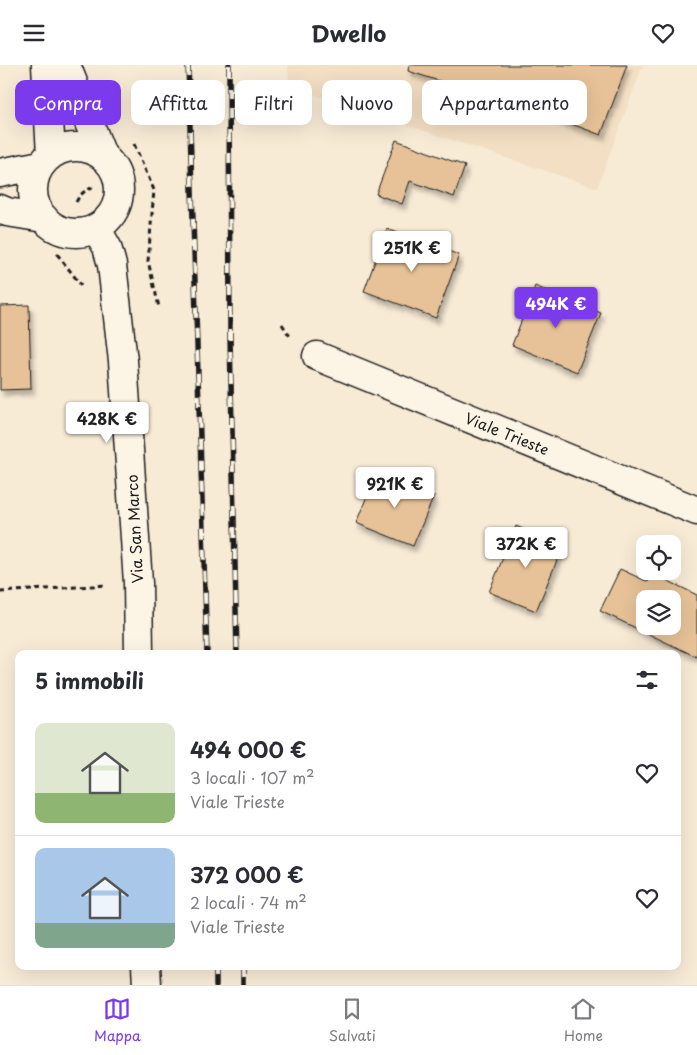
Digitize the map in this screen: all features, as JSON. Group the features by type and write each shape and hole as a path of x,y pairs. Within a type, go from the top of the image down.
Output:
{"street":[{"path":"0,173 46,160 63,149 76,147 90,149 102,155 111,164 117,175 120,188 118,200 106,221 96,228 79,232 63,231 53,225 44,218 36,206 33,192 35,178 46,160 46,65"},
{"path":"66,65 102,155"},
{"path":"0,209 7,212 44,218"},
{"name":"Via San Marco","path":"96,228 107,247 112,265 123,361 138,583 139,650"},
{"name":"Viale Trieste","path":"317,356 697,511"},
{"path":"146,970 147,985"}],"path":[{"path":"73,208 81,195 89,188 98,187"},
{"path":"154,190 148,261 159,307"},
{"path":"0,592 138,583"}],"shaded area":[{"path":"288,65 643,65 597,188 407,125 412,125 412,80 322,80 322,97 312,94 312,80 289,80"}],"building":[{"path":"409,65 627,65 601,135 574,125 587,125 587,80 436,80 408,71"},
{"path":"396,140 465,166 454,197 410,181 402,204 376,194"},
{"path":"387,229 459,255 436,318 364,291"},
{"path":"535,286 601,313 577,372 512,345"},
{"path":"29,305 31,389 0,390 0,306"},
{"path":"377,472 434,496 413,546 356,523"},
{"path":"516,526 563,546 536,611 489,592"},
{"path":"620,569 636,576 636,580 648,582 649,580 666,580 697,595 697,657 651,635 681,635 681,590 636,590 636,628 600,611"}],"railway":[{"path":"188,65 207,650"},
{"path":"229,65 230,337 237,650"},
{"path":"216,970 216,985"},
{"path":"243,970 243,985"}]}
